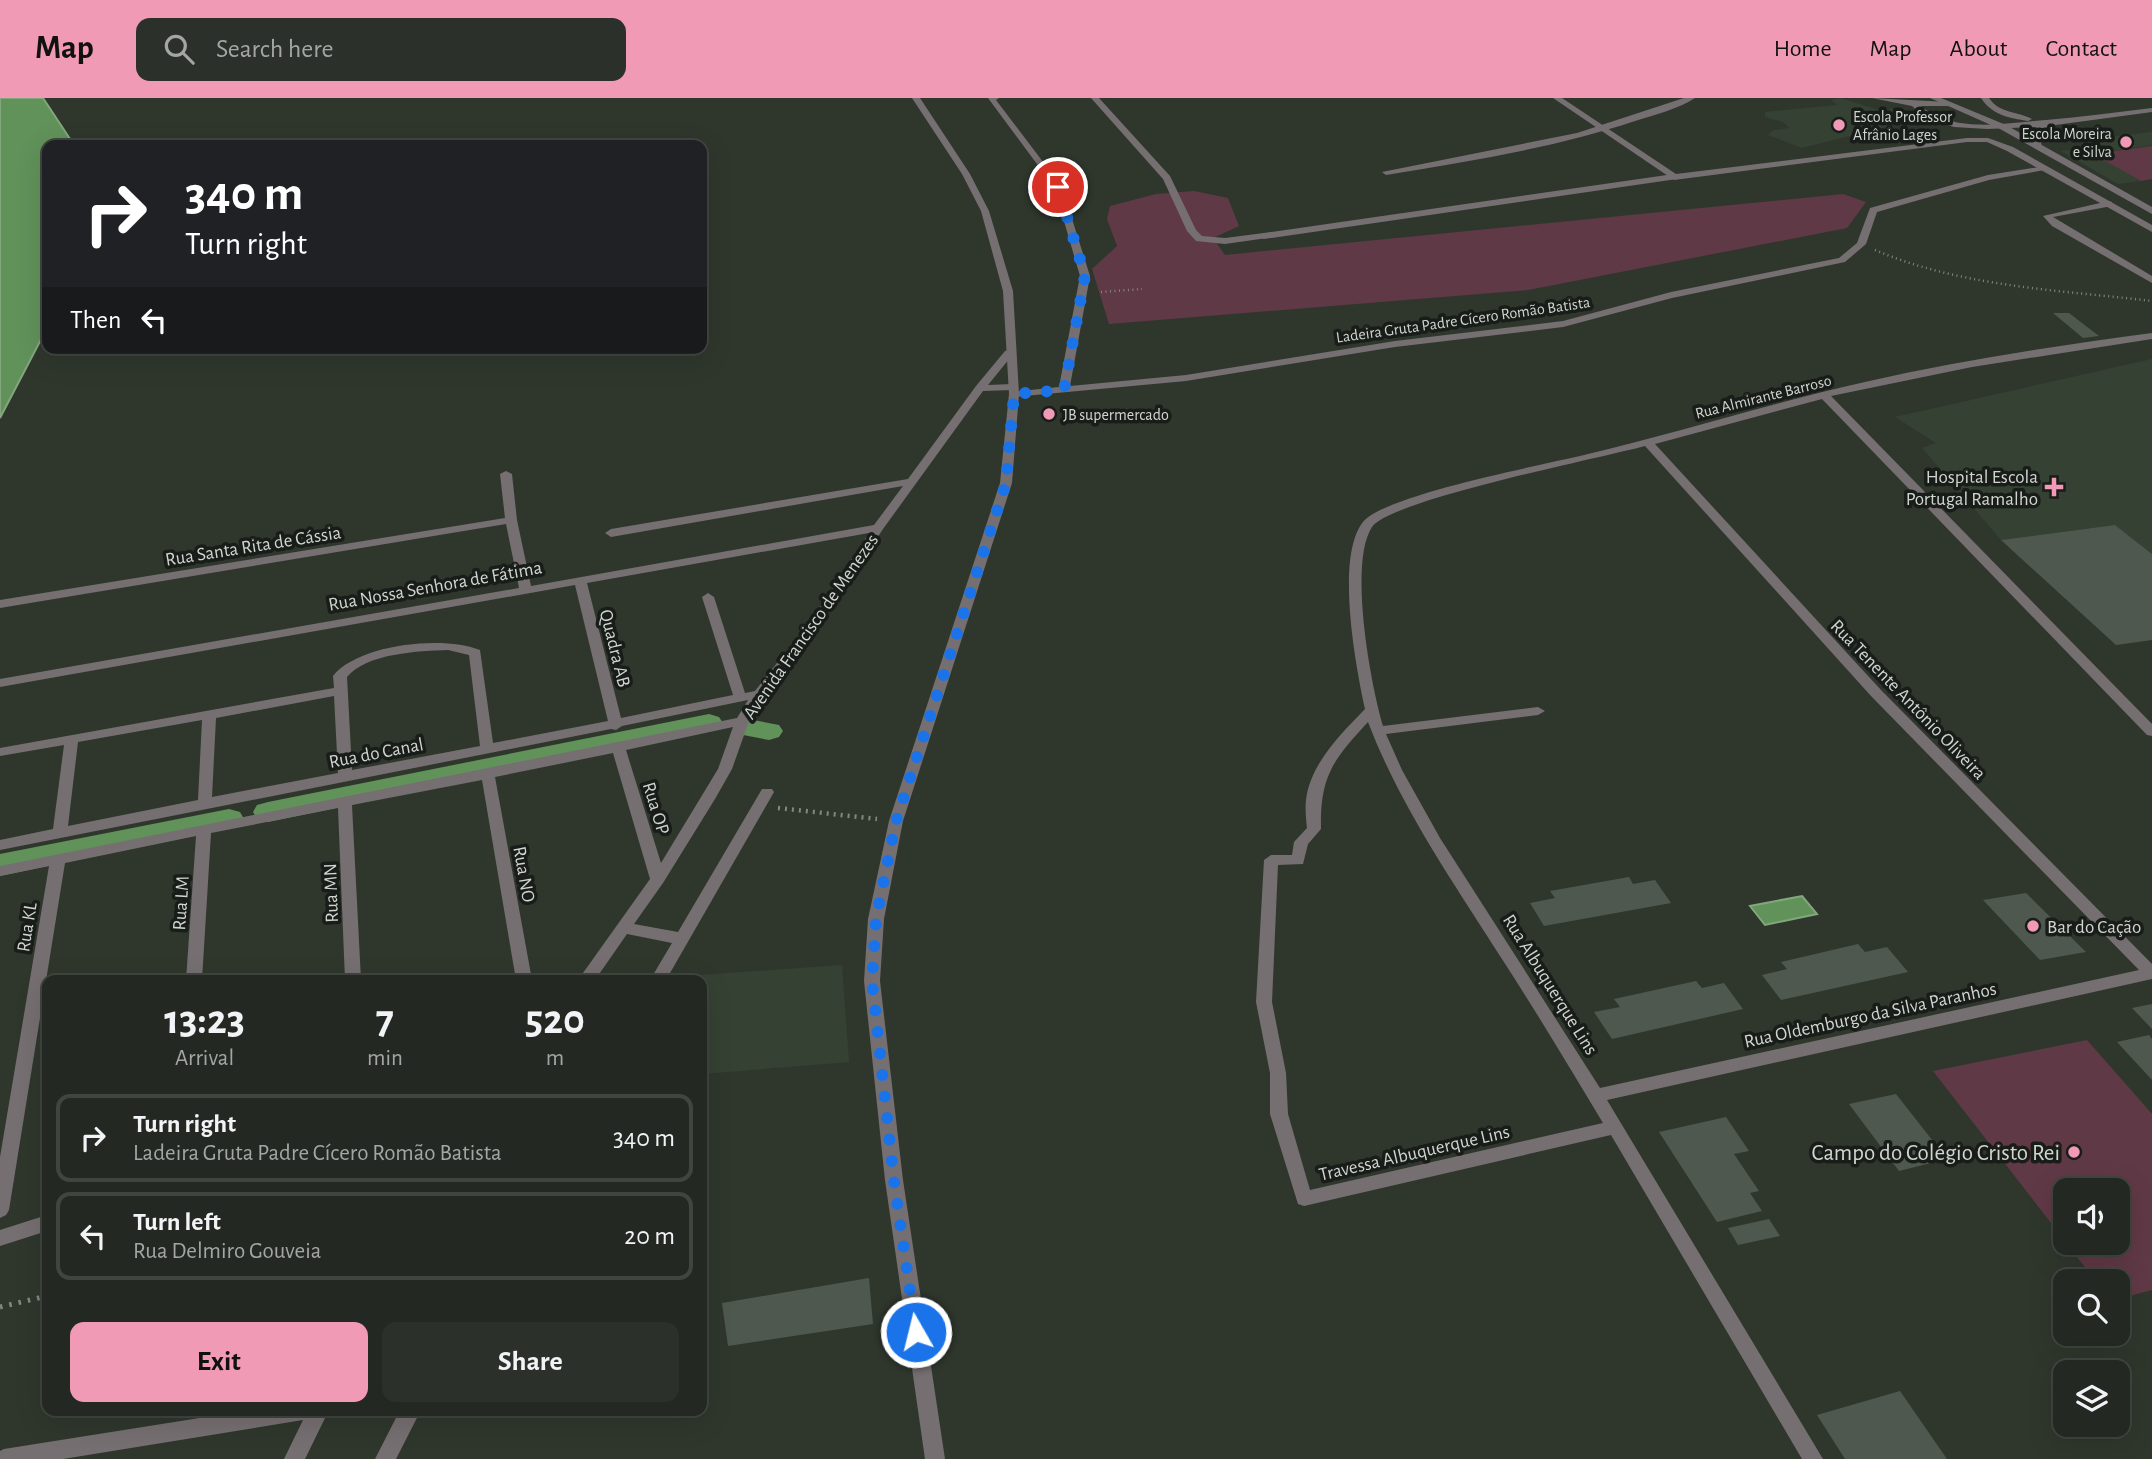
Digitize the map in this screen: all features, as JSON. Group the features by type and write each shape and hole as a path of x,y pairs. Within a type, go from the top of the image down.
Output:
{"street":[{"path":"916,98 966,174 985,212 1008,290 1009,353 1013,390 1006,483 896,821 876,919 872,981 894,1181 935,1459"},
{"path":"993,98 1058,187 1085,276 1064,390"},
{"path":"1095,98 1167,178 1192,231 1199,239 1211,242 1674,177 1967,140 1988,140 2010,149 2152,229"},
{"path":"1557,98 1674,177"},
{"path":"1386,172 1466,160 1630,121 1691,98"},
{"path":"1876,98 1914,104 1948,104"},
{"path":"1936,98 2003,127 2152,211"},
{"path":"1985,98 1989,106 2005,114 2047,122"},
{"path":"1914,104 1919,113 1937,122 1962,127 2003,127 2152,110"},
{"path":"2038,147 2035,133 2047,122"},
{"path":"1861,244 1871,212 1879,207 1988,178 2046,169"},
{"path":"2109,204 2047,216 2054,224 2152,280"},
{"name":"Ladeira Gruta Padre Cícero Romão Batista","path":"1013,390 1064,390 1196,377 1395,344 1563,324 1685,292 1842,260 1861,244"},
{"name":"Rua Almirante Barroso","path":"1387,512 1441,494 1648,443 1726,419 1825,396 1999,360 2152,336"},
{"name":"Avenida Francisco de Menezes","path":"590,975 657,879 725,769 742,721 760,694 819,618 878,528 980,388 1009,353"},
{"path":"980,388 1013,390"},
{"path":"1825,396 2152,732"},
{"name":"Rua Tenente Antônio Oliveira","path":"1648,443 1876,693 2151,973"},
{"path":"506,474 511,520 525,588"},
{"path":"611,533 914,481"},
{"name":"Rua Albuquerque Lins","path":"1387,512 1370,520 1361,532 1355,578 1361,647 1378,731 1402,782 1442,851 1616,1127 1813,1459"},
{"name":"Rua Santa Rita de Cássia","path":"0,604 511,520"},
{"name":"Rua Nossa Senhora de Fátima","path":"0,683 525,588 878,528"},
{"name":"Quadra AB","path":"580,579 616,726"},
{"path":"708,597 740,698"},
{"path":"345,778 341,671 357,660 369,657 439,645 461,646 475,653 487,750"},
{"path":"0,752 340,691"},
{"name":"Rua do Canal","path":"0,845 205,802 616,726 760,694"},
{"name":"Travessa Albuquerque Lins","path":"1372,710 1342,741 1318,783 1313,797 1314,829 1301,842 1298,860 1271,860 1264,1002 1278,1073 1279,1114 1304,1199 1616,1127"},
{"path":"1378,731 1538,711"},
{"path":"205,802 209,714"},
{"path":"0,871 619,749 742,721"},
{"path":"60,832 72,738"},
{"name":"Rua OP","path":"619,749 657,879"},
{"name":"Rua NO","path":"488,775 523,975"},
{"path":"662,975 767,792"},
{"name":"Rua MN","path":"345,804 353,975"},
{"name":"Rua LM","path":"194,975 204,829"},
{"name":"Rua KL","path":"0,1210 58,858"},
{"path":"623,928 683,939"},
{"name":"Rua Oldemburgo da Silva Paranhos","path":"1596,1096 2151,973"},
{"path":"0,1238 42,1225"},
{"path":"4,1459 273,1416"},
{"path":"294,1459 316,1416"},
{"path":"385,1459 408,1416"}],"path":[{"path":"1861,244 1905,263 1975,279 2152,301"},
{"path":"1082,294 1142,289"},
{"path":"758,806 896,821"},
{"path":"0,1307 42,1297"}],"shaded area":[{"path":"0,98 43,98 71,140 42,140 42,338 0,418"},
{"name":"Escola Professor Afrânio Lages","path":"1840,98 1885,112 1892,108 1913,120 1802,148 1768,135 1774,130 1790,128 1783,122 1765,117 1765,112 1838,105 1831,100"},
{"path":"2152,132 2152,145 2094,154 2141,181 2118,184 2061,151 2104,146 2093,139"},
{"path":"2152,146 2152,179 2141,181 2093,154"},
{"path":"1194,191 1228,198 1239,226 1213,238 1225,255 1843,194 1866,202 1847,228 1528,290 1109,324 1092,269 1117,246 1107,219 1110,206 1156,194"},
{"name":"Hospital Escola Portugal Ramalho","path":"2152,359 2152,554 2115,525 2001,540 1922,448 1936,443 1895,417"},
{"path":"1802,896 1817,914 1765,925 1750,906"},
{"path":"842,965 849,1062 707,1074 707,975 702,975"},
{"name":"Campo do Colégio Cristo Rei","path":"2087,1040 2152,1114 2152,1290 2130,1296 2130,1269 2087,1269 2075,1255 2130,1255 2130,1178 2053,1178 2053,1226 1933,1071"}],"building":[{"path":"2053,313 2069,313 2099,336 2083,338"},
{"path":"2115,525 2152,554 2152,640 2116,645 2001,540"},
{"path":"1629,877 1633,884 1655,880 1671,903 1544,926 1530,903 1555,898 1550,891"},
{"name":"Bar do Cação","path":"2026,893 2086,952 2040,960 1983,900"},
{"path":"1858,944 1865,952 1887,947 1908,972 1781,1000 1762,975 1787,969 1781,962"},
{"path":"1696,981 1702,988 1724,983 1743,1009 1612,1039 1594,1012 1620,1007 1614,999"},
{"path":"2152,1004 2152,1029 2132,1008"},
{"path":"2149,1035 2152,1039 2152,1080 2117,1042"},
{"path":"1896,1094 1947,1159 1899,1171 1849,1104"},
{"path":"1726,1117 1749,1151 1734,1154 1759,1191 1750,1193 1762,1211 1717,1222 1659,1132"},
{"path":"1769,1219 1780,1236 1738,1245 1728,1228"},
{"path":"869,1278 873,1324 728,1346 722,1303"},
{"path":"1900,1391 1947,1459 1845,1459 1817,1415"}],"waterway":[{"path":"268,812 709,723"},
{"path":"748,728 769,731"},
{"path":"0,865 229,819"}],"place":[{"name":"Escola Professor Afrânio Lages","path":"1839,125"},
{"name":"Escola Moreira e Silva","path":"2126,142"},
{"name":"JB supermercado","path":"1049,414"},
{"name":"Hospital Escola Portugal Ramalho","path":"2054,487"},
{"name":"Bar do Cação","path":"2033,926"},
{"name":"Campo do Colégio Cristo Rei","path":"2074,1152"}],"route":[{"path":"916,1332 894,1181 872,981 876,919 896,821 1006,483 1014,394 1064,390 1085,276 1058,187"}]}
